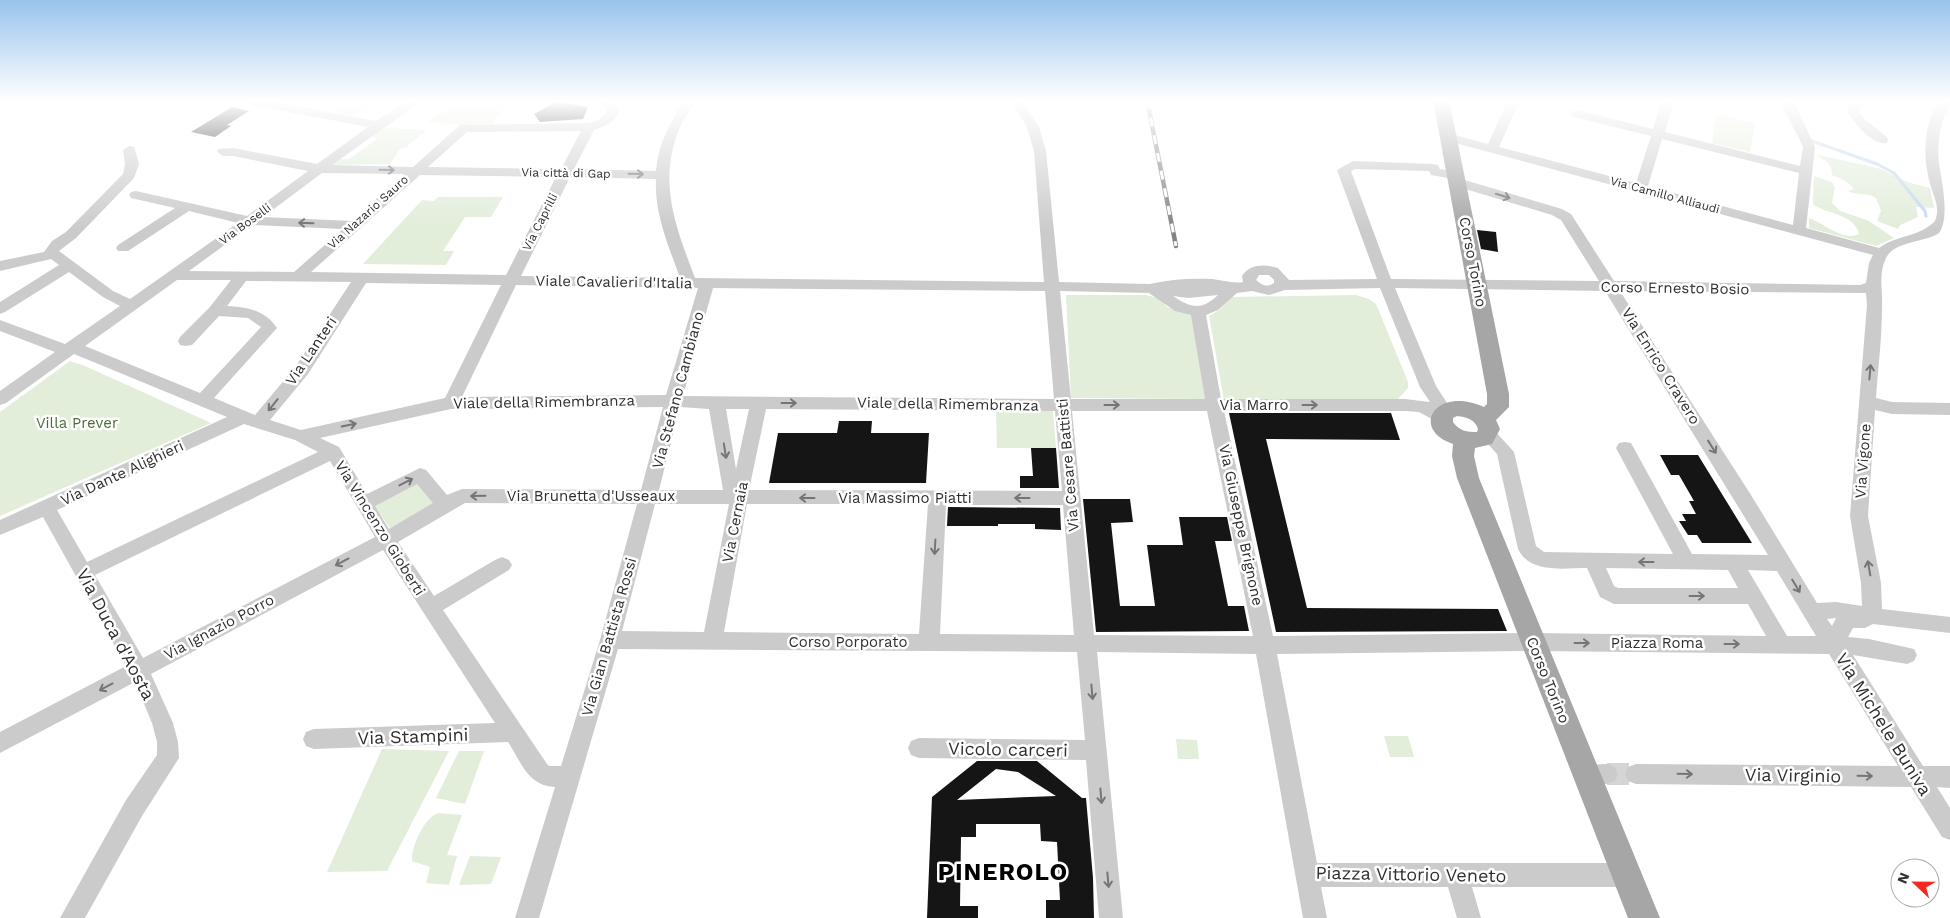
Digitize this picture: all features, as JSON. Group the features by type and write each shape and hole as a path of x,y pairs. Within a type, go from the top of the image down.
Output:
{"main road":[{"name":"Corso Torino","path":"1449,143 1498,394 1498,407 1479,431 1463,456 1468,478 1533,642 1596,775 1627,875 1644,918"},
{"path":"1464,408 1472,411 1479,431 1450,434 1445,429 1443,415 1450,409 1464,408"}],"street":[{"name":"Via Boselli","path":"70,349 354,143"},
{"name":"Via Nazario Sauro","path":"296,277 446,143"},
{"name":"Via Caprilli","path":"452,403 511,280 581,143"},
{"path":"671,143 662,175 664,209 689,283"},
{"name":"Via Cesare Battisti","path":"1038,143 1040,151 1086,644"},
{"name":"Via Camillo Alliaudi","path":"1471,143 1882,253"},
{"path":"1492,148 1494,143"},
{"path":"1641,188 1655,143"},
{"path":"1696,143 1806,171"},
{"path":"1799,231 1809,155 1807,143"},
{"path":"1882,253 1891,246 1931,232 1942,220 1945,213 1944,203 1930,150 1931,143"},
{"path":"54,254 52,252 58,244 71,235 129,175 132,164 129,150"},
{"name":"Via città di Gap","path":"223,152 233,152 320,169 662,175"},
{"name":"Via Enrico Cravero","path":"1386,284 1344,170 1353,165 1433,168 1436,172 1562,214 1612,287 1814,616"},
{"path":"136,195 185,208 249,221 355,224"},
{"path":"123,248 185,208"},
{"name":"Via Vigone","path":"1872,616 1871,583 1859,516 1875,305 1866,288 1882,253"},
{"path":"0,266 54,254 108,294 131,306"},
{"path":"0,309 70,265"},
{"name":"Corso Ernesto Bosio","path":"1254,286 1249,280 1249,276 1254,271 1259,270 1276,273 1282,279 1282,286 1478,284 1612,287 1866,288"},
{"name":"Viale Cavalieri d'Italia","path":"174,275 1152,288 1164,284 1191,282 1233,288 1254,286"},
{"path":"186,341 215,310 242,276"},
{"name":"Via Lanteri","path":"251,420 302,370 361,278"},
{"name":"Via Stefano Cambiano","path":"649,496 673,401 707,283"},
{"path":"1386,284 1428,386 1443,415"},
{"path":"1152,288 1180,307 1199,315 1212,307 1233,288"},
{"path":"202,401 269,328 265,320 256,315 215,310"},
{"name":"Via Giuseppe Brignone","path":"1199,315 1265,645"},
{"path":"0,325 70,349 251,420 301,436"},
{"path":"0,399 70,349"},
{"name":"Viale della Rimembranza","path":"301,436 452,403 673,401 717,403 1064,405"},
{"name":"Via Cernaia","path":"712,641 759,402"},
{"path":"1867,402 1892,408 1950,409"},
{"path":"717,403 730,487 739,498"},
{"name":"Via Marro","path":"1064,405 1411,405 1429,409 1443,415"},
{"name":"Via Dante Alighieri","path":"0,528 251,420"},
{"path":"1479,431 1505,452 1527,549 1533,556 1544,560 1594,562 1783,563"},
{"name":"Via Vincenzo Gioberti","path":"301,436 333,452 386,540 539,771 545,776 568,776"},
{"path":"1625,448 1687,562"},
{"path":"84,572 333,452"},
{"path":"363,504 420,475 445,505"},
{"name":"Via Brunetta d'Usseaux","path":"386,540 462,496 739,498"},
{"name":"Via Gian Battista Rossi","path":"528,918 568,776 610,640 649,496"},
{"name":"Via Massimo Piatti","path":"739,498 1071,498"},
{"path":"929,642 937,498"},
{"name":"Via Duca d'Aosta","path":"47,508 139,670 166,730 170,749 168,758 134,808 72,918"},
{"name":"Via Ignazio Porro","path":"0,743 386,540"},
{"path":"1594,562 1607,591 1614,596 1752,596"},
{"path":"1734,563 1781,644"},
{"name":"Via Vincenzo Gioberti","path":"430,608 502,565"},
{"path":"1843,624 1814,616 1819,611 1836,610 1950,625"},
{"name":"Via Michele Buniva","path":"1814,616 1835,645 1950,829"},
{"path":"1835,645 1838,643 1837,632 1848,619 1864,620 1872,616"},
{"name":"Corso Porporato","path":"610,640 1086,644"},
{"path":"1111,918 1086,644 1265,645 1533,642"},
{"name":"Piazza Roma","path":"1533,642 1835,645"},
{"name":"Piazza Vittorio Veneto","path":"1265,645 1307,875 1627,875"},
{"name":"Via Michele Buniva","path":"1835,645 1869,648 1907,656"},
{"name":"Via Stampini","path":"314,739 513,732"},
{"name":"Vicolo carceri","path":"919,748 1097,750"},
{"name":"Via Virginio","path":"1636,774 1950,777"},
{"path":"1307,875 1315,918"},
{"path":"1457,875 1469,918"}],"green space":[{"path":"372,143 411,143 405,148 400,149 390,164 332,165 340,159 349,159"},
{"path":"1712,143 1752,143 1750,152"},
{"path":"1817,156 1881,169 1907,182 1930,188 1934,208 1916,207 1918,217 1900,225 1898,229 1877,221 1881,211 1876,198 1848,191 1854,189 1847,182 1832,175 1830,165"},
{"path":"1814,176 1832,182 1835,188 1832,203 1840,211 1867,220 1894,238 1876,246 1809,228 1809,218 1840,234 1853,236 1859,234 1852,222 1846,218 1813,204"},
{"path":"438,197 503,197 491,217 465,217 443,251 454,251 446,265 363,264 422,200 434,201"},
{"path":"1066,295 1145,295 1159,298 1167,307 1192,315 1205,399 1071,398"},
{"path":"1356,295 1369,299 1376,304 1408,382 1408,388 1397,400 1224,400 1209,316 1219,310 1232,297"},
{"name":"Villa Prever","path":"70,361 211,423 0,516 0,412"},
{"path":"996,411 1053,411 1056,448 997,448"},
{"path":"421,480 440,504 392,531 374,505"},
{"path":"1384,736 1408,736 1414,757 1390,757"},
{"path":"1176,739 1197,740 1199,759 1178,759"},
{"path":"382,749 449,751 387,871 327,872"},
{"path":"459,751 484,751 465,804 436,798"},
{"path":"438,813 462,815 447,855 457,856 449,885 426,883 430,867 412,861 412,855 419,834 428,821"},
{"path":"470,856 501,857 491,884 459,885"}],"building":[{"path":"1477,230 1496,232 1498,252 1481,249"},
{"path":"1229,413 1391,413 1400,440 1266,439 1307,608 1498,609 1507,631 1276,632"},
{"path":"839,421 872,421 871,433 929,433 926,483 769,483 778,433 837,433"},
{"path":"1031,448 1056,448 1059,488 1020,488 1020,476 1033,476"},
{"path":"1660,455 1698,455 1752,543 1702,543 1697,535 1688,535 1679,521 1686,521 1682,514 1696,514 1689,501 1694,501 1679,475 1671,475"},
{"path":"1083,499 1130,499 1133,522 1111,523 1120,606 1155,606 1147,545 1183,545 1179,517 1227,517 1232,541 1215,541 1228,606 1244,606 1249,631 1096,632"},
{"path":"948,507 1060,508 1061,530 1035,529 1035,524 947,526"},
{"path":"977,761 1037,761 1082,798 1086,798 1093,878 1094,918 1046,918 1046,900 1060,900 1057,842 1041,841 1040,824 976,824 976,837 961,837 960,906 978,906 978,918 927,918 932,797","holes":["996,769 1018,772 1056,796 957,800"]}],"waterway":[{"path":"1817,143 1877,164 1894,173 1925,211 1926,216"}],"tunnel":[{"path":"1607,774 1636,774"}],"railway":[{"path":"1156,143 1176,246"}],"district":[{"name":"PINEROLO","path":"1003,872"}]}
